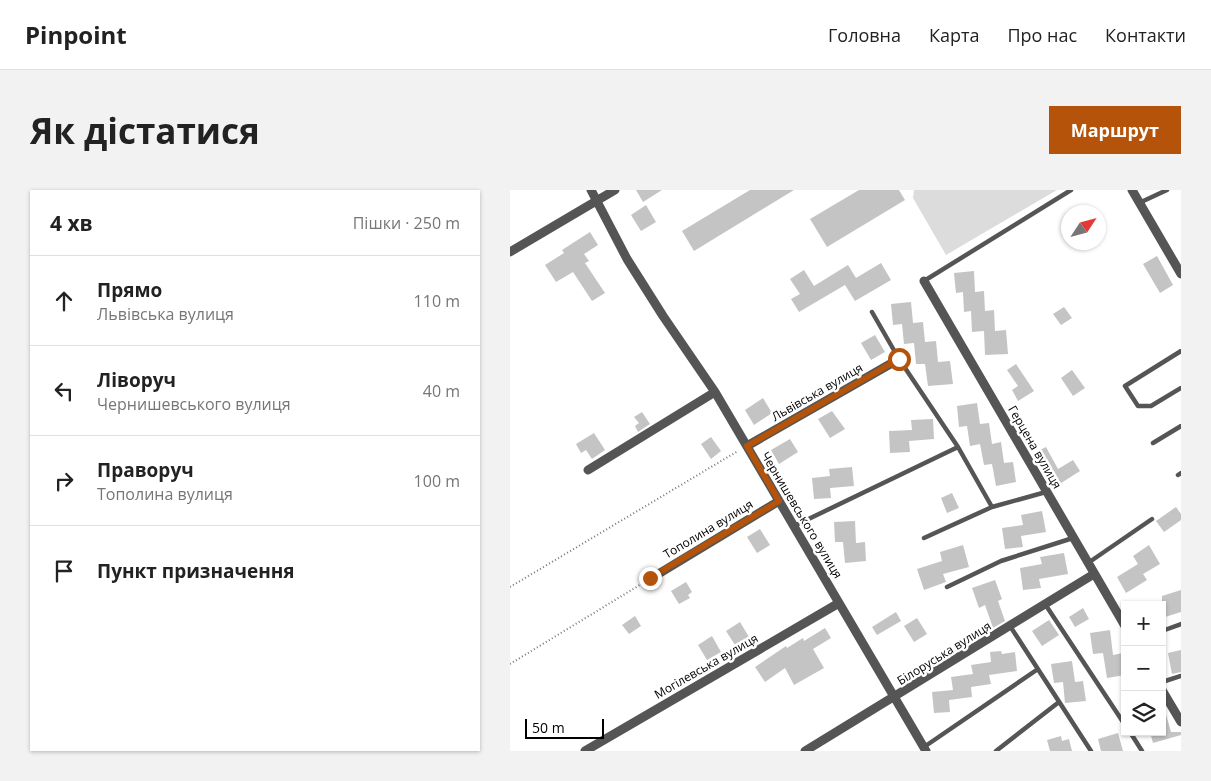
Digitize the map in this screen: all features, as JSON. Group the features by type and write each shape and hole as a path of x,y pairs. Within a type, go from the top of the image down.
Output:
{"street":[{"name":"Чернишевського вулиця","path":"591,190 627,259 662,316 715,392 925,749"},
{"path":"510,252 615,190"},
{"path":"1132,190 1181,274"},
{"name":"Герцена вулиця","path":"924,281 1121,619"},
{"name":"Львівська вулиця","path":"747,446 899,359"},
{"path":"588,470 715,392"},
{"name":"Тополина вулиця","path":"650,578 779,501"},
{"name":"Білоруська вулиця","path":"805,751 895,698 1094,574"},
{"name":"Могілевська вулиця","path":"585,751 839,603"},
{"path":"1163,691 1181,722"}],"lane":[{"path":"924,281 1072,190"},
{"path":"1139,203 1167,190"},
{"path":"872,312 899,359 958,447 992,507"},
{"path":"1181,351 1125,386 1138,406 1151,406 1181,388"},
{"path":"1153,443 1181,426"},
{"path":"794,526 958,447"},
{"path":"924,538 992,507 1046,492"},
{"path":"1088,563 1152,519"},
{"path":"947,587 1001,561 1073,538"},
{"path":"1045,604 1121,719"},
{"path":"1166,630 1181,624"},
{"path":"1010,626 1090,751"},
{"path":"925,749 1038,669"},
{"path":"1166,681 1181,676"},
{"path":"996,751 1059,702"},
{"path":"1133,736 1142,751"}],"path":[{"path":"510,587 747,446"},
{"path":"510,664 650,578"}],"shaded area":[{"path":"914,190 1057,190 946,255 913,198"}],"building":[{"path":"636,190 662,190 643,202"},
{"path":"750,190 794,190 694,251 682,231"},
{"path":"859,190 899,190 905,200 827,247 810,219"},
{"path":"646,205 656,222 641,231 631,215"},
{"path":"590,232 598,245 584,254 589,261 585,263 605,293 592,301 573,272 556,282 545,265 564,253 562,250"},
{"path":"1157,256 1173,285 1160,293 1143,264"},
{"path":"881,263 891,280 855,301 845,285 799,312 791,299 800,294 790,279 804,270 814,286 848,265 856,278"},
{"path":"974,271 975,292 984,291 985,311 994,310 995,331 1006,330 1008,354 985,355 984,331 972,332 971,311 964,312 963,292 956,293 954,273"},
{"path":"911,302 913,323 923,322 925,342 936,341 938,362 950,361 953,384 928,386 925,364 916,364 914,343 904,344 902,324 893,325 891,304"},
{"path":"1064,307 1072,318 1061,325 1053,314"},
{"path":"875,335 885,352 871,360 861,343"},
{"path":"1016,364 1034,391 1018,401 1012,390 1018,386 1007,370"},
{"path":"1072,370 1085,388 1073,396 1061,378"},
{"path":"763,398 772,413 754,425 745,410"},
{"path":"977,403 980,424 989,423 992,444 1001,442 1004,463 1013,462 1016,482 996,486 992,464 984,465 980,444 970,446 967,426 959,427 957,406"},
{"path":"832,411 845,429 830,438 818,419"},
{"path":"642,412 650,424 638,432 635,426 639,423 634,417"},
{"path":"933,419 934,439 909,441 910,452 890,453 889,431 912,430 911,420"},
{"path":"594,433 605,450 592,459 586,450 581,453 576,444"},
{"path":"711,437 721,451 711,459 701,444"},
{"path":"790,439 798,452 779,464 771,450"},
{"path":"1046,447 1058,469 1073,460 1080,471 1058,485 1038,451"},
{"path":"852,467 854,486 830,488 831,498 814,499 812,478 830,476 829,469"},
{"path":"952,493 959,508 947,513 941,498"},
{"path":"1176,507 1181,514 1181,520 1164,532 1156,521"},
{"path":"1042,511 1046,532 1021,536 1023,547 1005,549 1002,528 1023,525 1021,515"},
{"path":"855,521 856,543 865,542 866,561 845,563 843,542 835,542 834,522"},
{"path":"760,529 770,545 757,553 747,537"},
{"path":"963,545 969,567 943,574 946,582 924,590 917,569 942,561 940,552"},
{"path":"1149,545 1160,564 1143,574 1147,580 1126,593 1117,577 1138,564 1133,556"},
{"path":"1064,553 1068,574 1039,579 1041,588 1023,590 1020,568 1042,564 1040,557"},
{"path":"995,580 1002,599 998,601 1005,621 993,628 985,605 979,608 972,588"},
{"path":"686,582 692,592 688,595 690,598 679,604 671,591"},
{"path":"1181,590 1181,612 1166,617 1166,601 1162,601 1162,596"},
{"path":"1083,608 1089,619 1075,627 1069,617"},
{"path":"896,612 901,621 877,635 872,627"},
{"path":"635,616 641,626 629,634 622,625"},
{"path":"917,618 927,634 914,642 904,626"},
{"path":"1049,620 1059,635 1042,646 1032,631"},
{"path":"740,622 749,637 735,645 726,631"},
{"path":"825,628 831,638 813,649 824,668 794,685 785,668 765,682 755,667 786,646 787,648 803,638 804,641"},
{"path":"1110,630 1113,655 1121,653 1121,676 1107,678 1103,653 1093,654 1090,633"},
{"path":"712,636 721,652 707,660 698,645"},
{"path":"1181,650 1181,672 1172,674 1168,653"},
{"path":"1001,651 1002,654 1015,652 1017,671 989,675 991,684 971,687 972,697 949,700 950,712 934,713 932,692 953,690 951,677 973,674 971,665 991,662 990,652"},
{"path":"1072,661 1075,682 1083,681 1086,701 1065,703 1063,682 1054,683 1051,664"},
{"path":"1166,714 1171,732 1181,732 1181,735 1153,743 1151,736 1166,736"},
{"path":"1118,733 1123,751 1101,751 1098,739"},
{"path":"1061,736 1062,741 1069,739 1072,751 1050,751 1047,740"}],"route":[{"path":"650,578 779,501 747,446 899,359"}]}
